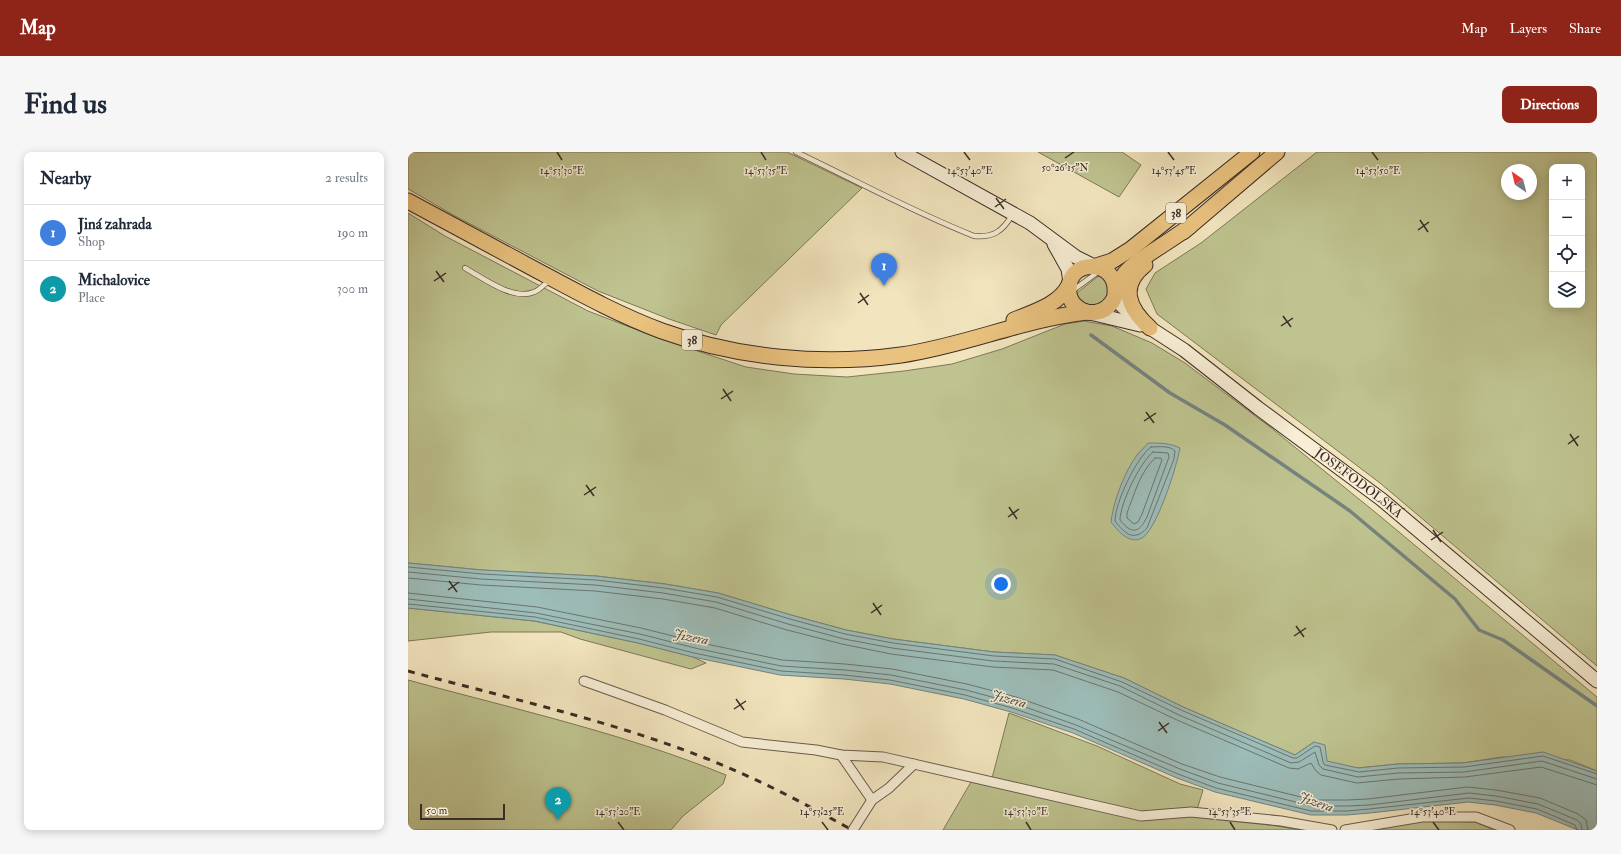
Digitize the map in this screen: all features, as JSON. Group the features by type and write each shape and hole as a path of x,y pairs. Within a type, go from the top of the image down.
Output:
{"main road":[{"path":"902,152 1013,213 1076,256 1098,267 1110,275 1113,279 1115,294"},
{"name":"38","path":"978,337 1052,303 1069,287 1074,274 1079,270 1088,266 1098,267 1119,257 1144,239 1220,176 1252,152"},
{"name":"38","path":"408,200 552,279 611,309 663,331 713,345 761,355 820,360 879,357 944,347 1058,316 1098,312 1106,308 1112,302 1120,281 1128,269 1190,226 1277,152"},
{"path":"1150,328 1133,310 1130,300 1131,283 1142,267 1190,226"},
{"path":"1048,236 1068,269 1069,287 1074,305 1082,311 1150,328"},
{"name":"JOSEFODOLSKÁ","path":"1115,294 1123,308 1139,321 1184,350 1258,408 1381,499 1597,681"}],"street":[{"path":"584,681 665,710 742,742 816,750 841,755 883,757 1141,816 1190,812 1281,821 1332,830"},
{"path":"841,755 872,800"},
{"path":"852,830 872,800 889,788 914,764"},
{"path":"1345,830 1422,817 1476,817 1510,830"}],"lane":[{"path":"796,152 895,202 974,236 984,237 994,234 1005,226 1013,213"},
{"path":"465,268 501,288 514,293 534,292 552,279"}],"green space":[{"path":"408,152 787,152 862,188 721,325 716,335 669,319 598,291 455,216 408,189"},
{"path":"1038,152 1122,152 1141,165 1119,197"},
{"path":"1317,152 1597,152 1597,666 1380,483 1157,314 1146,289 1155,273 1201,243"},
{"path":"408,213 445,236 588,311 661,339 746,367 794,374 847,377 904,371 952,364 1002,349 1065,324 1084,321 1112,326 1152,343 1185,363 1270,427 1375,512 1597,697 1597,771 1570,760 1502,757 1463,763 1398,764 1358,768 1327,762 1314,742 1295,755 1183,707 1124,678 1055,655 994,652 893,639 846,630 718,593 665,584 596,576 482,570 408,563"},
{"path":"1101,274 1105,277 1110,290 1107,297 1102,303 1094,306 1082,301 1077,293"},
{"path":"408,608 534,621 638,643 693,657 706,663 691,669 580,639 561,632 491,632 408,641"},
{"path":"408,680 608,734 687,760 726,775 723,784 683,816 671,830 408,830"},
{"path":"1009,713 1097,746 1180,784 1203,790 1195,816 1240,820 1301,830 943,830 971,782 990,786"},
{"path":"1418,821 1475,822 1494,830 1370,830"}],"water":[{"path":"1148,443 1169,444 1180,448 1175,469 1165,498 1153,525 1146,534 1140,539 1136,540 1127,538 1111,522 1117,496 1128,469 1137,455"},
{"name":"Jizera","path":"408,563 482,570 596,576 665,584 718,593 846,630 893,639 994,652 1055,655 1124,678 1183,707 1295,755 1314,742 1325,745 1327,761 1358,768 1398,764 1463,763 1543,752 1597,771 1597,830 1578,830 1536,813 1495,805 1468,802 1347,815 1311,815 1215,792 1177,778 1073,733 1011,712 964,699 890,684 844,679 780,675 535,621 408,608"}],"waterway":[{"path":"1091,335 1170,393 1225,425 1350,511 1455,599 1479,630 1503,640 1597,706"}],"railway":[{"path":"408,671 558,710 669,744 761,782 852,830"}],"place":[{"name":"Jiná zahrada","path":"884,286"},
{"name":"Michalovice","path":"558,820"}]}
